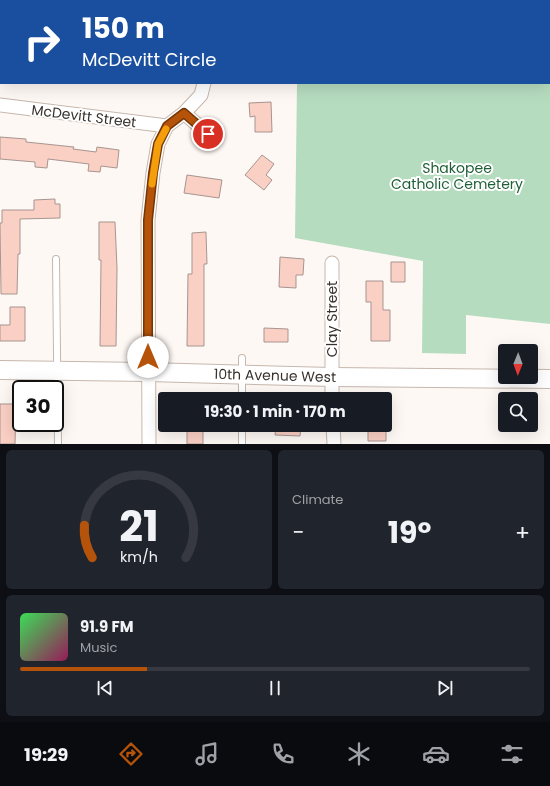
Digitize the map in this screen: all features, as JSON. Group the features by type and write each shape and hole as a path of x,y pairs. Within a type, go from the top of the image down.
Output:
{"main road":[{"name":"10th Avenue West","path":"0,370 148,372 242,366 332,377 550,379"}],"street":[{"path":"149,444 148,220 153,173 158,144 167,126 184,113 201,95 204,84"},
{"name":"McDevitt Street","path":"0,105 167,126"},
{"path":"184,113 208,134"},
{"name":"Clay Street","path":"332,263 332,392"},
{"path":"333,432 334,444"}],"lane":[{"path":"56,259 58,444"},
{"path":"242,366 242,392"},
{"path":"242,432 242,444"}],"green space":[{"name":"Shakopee Catholic Cemetery","path":"297,84 550,84 550,324 466,315 466,354 422,353 423,261 295,238"}],"building":[{"path":"271,102 272,132 255,132 255,116 250,117 249,103"},
{"path":"0,137 26,139 26,142 74,147 73,149 96,152 97,147 119,150 117,168 101,166 100,172 88,171 89,164 48,159 47,168 35,167 35,162 0,159"},
{"path":"262,155 274,164 266,175 272,180 264,190 245,175"},
{"path":"187,175 222,180 219,198 184,193"},
{"path":"55,199 55,204 60,204 60,218 20,219 20,254 18,254 17,294 1,294 0,223 2,223 2,210 34,210 34,200"},
{"path":"99,222 115,222 117,268 116,346 100,346 101,260 99,260"},
{"path":"206,232 207,264 204,264 204,346 187,346 188,274 192,274 192,233"},
{"path":"280,257 304,259 303,275 296,275 296,288 279,287"},
{"path":"391,262 405,262 405,282 391,282"},
{"path":"366,281 383,281 383,310 390,310 390,341 371,341 371,302 366,302"},
{"path":"10,307 25,307 25,341 0,341 0,325 10,325"},
{"path":"264,328 288,329 288,342 264,342"},
{"path":"0,404 12,404 12,432 15,432 15,444 0,444"},
{"path":"187,432 203,432 203,444 187,444"},
{"path":"275,432 300,432 300,436 275,435"},
{"path":"368,432 386,432 386,441 368,441"}],"slow traffic":[{"path":"152,184 158,144 166,129"}],"route":[{"path":"148,357 148,220 158,144 167,126 184,113 208,134"}]}
